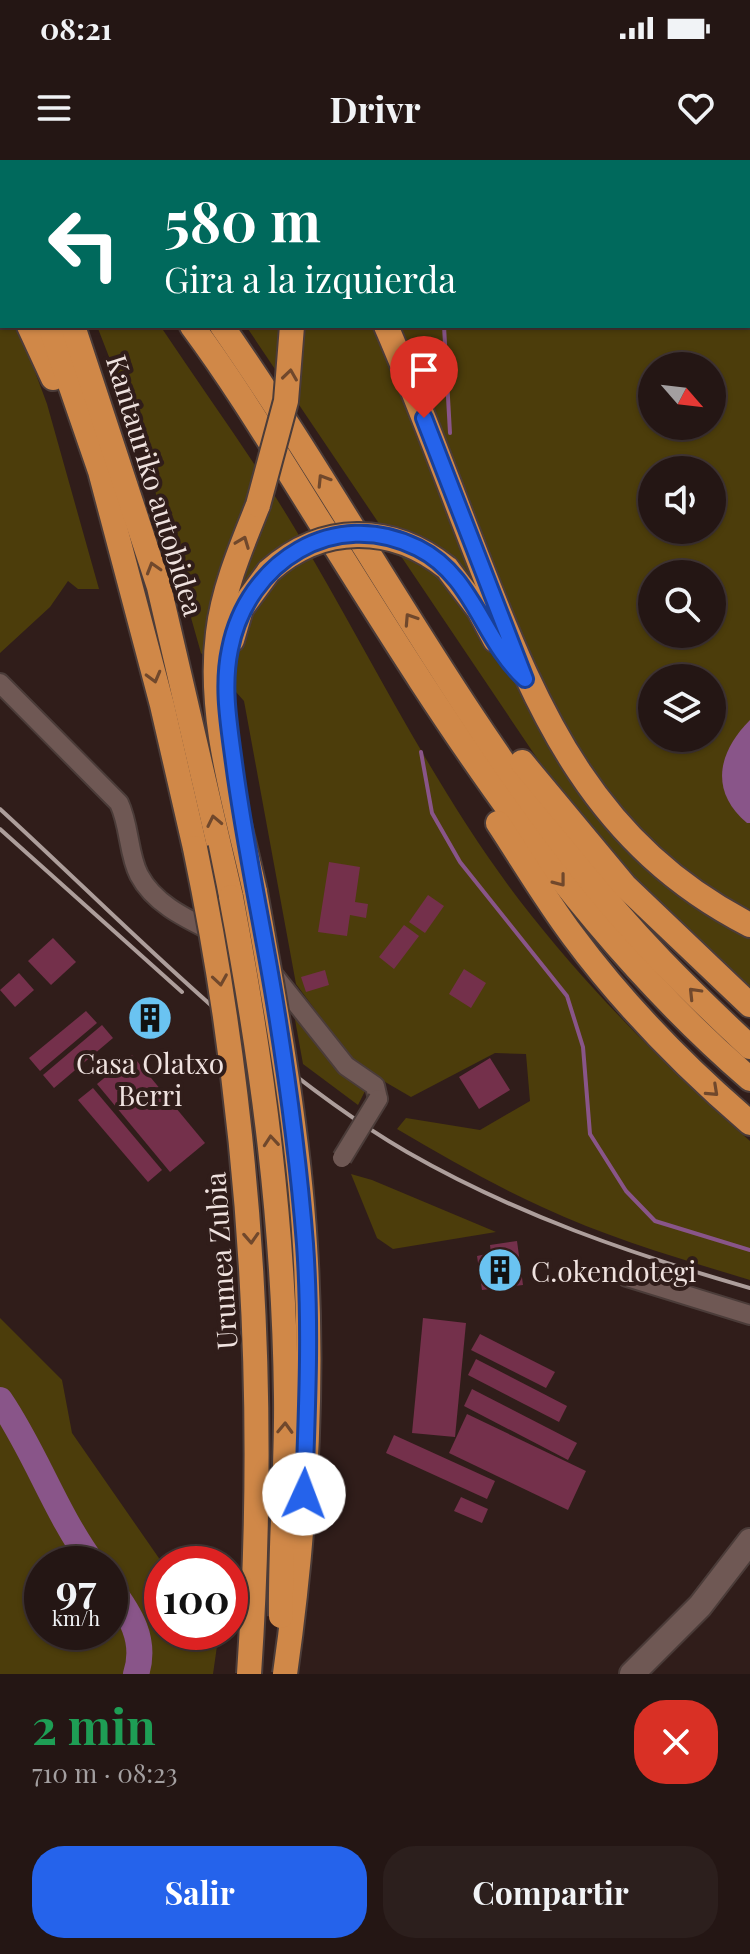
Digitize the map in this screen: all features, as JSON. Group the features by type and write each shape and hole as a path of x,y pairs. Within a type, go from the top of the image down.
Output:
{"highway":[{"path":"30,328 56,383 120,548"},
{"name":"Kantauriko autobidea","path":"51,328 100,471 120,548"},
{"name":"Kantauriko autobidea","path":"74,328 159,587 243,895"},
{"path":"193,328 503,806 599,928 686,1020 750,1079"},
{"path":"223,328 522,789 581,868 664,963 750,1047"},
{"path":"244,841 223,749 217,698 218,633 236,560 258,505 286,401 292,328"},
{"path":"387,328 525,679 573,765 613,817 687,885 750,925"},
{"path":"284,1674 302,1557 308,1399 305,1247 294,1129 243,895 244,841 227,712 227,669 241,609 269,571 307,544 355,533 404,542 447,568 479,610 508,664 525,679"},
{"name":"Urumea Zubia","path":"120,548 195,848 218,962 249,1206 258,1408 249,1674"},
{"path":"452,684 475,701 625,886 750,1005"},
{"path":"450,726 457,753 480,793 571,934 611,985 678,1057 750,1123"}],"main road":[{"path":"632,1674 700,1606 750,1541"}],"street":[{"path":"0,683 119,803 129,827 136,866 148,888 172,909 229,939 262,962 346,1066 375,1086 378,1099 342,1158"},
{"path":"627,1277 750,1315"}],"shaded area":[{"path":"0,328 19,328 47,404 99,589 78,589 68,581 50,607 0,653"},
{"path":"98,328 161,328 279,502 429,764 520,901 629,1026 750,1141 750,1280 645,1247 567,1218 487,1180 397,1129 406,1118 480,1130 530,1101 526,1054 495,1053 411,1097 356,1065 296,984 244,701 201,653 139,434"},
{"path":"247,328 750,328 750,989 636,885 551,779"},
{"path":"750,720 750,823 747,823 727,798 722,772 731,745"},
{"path":"294,1014 338,1067 365,1091 358,1105 303,1064"},
{"path":"351,1174 496,1232 393,1249 377,1238"},
{"path":"0,1318 62,1380 72,1433 150,1546 144,1546 144,1650 216,1650 213,1674 0,1674"}],"building":[{"path":"329,862 360,867 355,902 368,904 366,918 350,915 347,936 318,932"},
{"path":"428,895 444,906 425,933 409,922"},
{"path":"404,925 419,936 394,969 379,957"},
{"path":"53,938 76,962 51,985 28,961"},
{"path":"464,969 486,983 471,1008 449,994"},
{"path":"325,970 329,985 306,992 301,977"},
{"path":"19,973 34,990 15,1007 0,990"},
{"name":"Casa Olatxo Berri","path":"149,997 171,1015 151,1040 129,1022"},
{"path":"86,1011 97,1023 40,1071 29,1058"},
{"path":"102,1025 113,1038 54,1088 43,1075"},
{"path":"132,1055 205,1143 170,1172 97,1084"},
{"path":"490,1058 510,1090 479,1109 459,1077"},
{"path":"93,1088 162,1170 148,1182 78,1100"},
{"name":"C.okendotegi","path":"517,1241 523,1285 482,1290 477,1256 491,1253 490,1245"},
{"path":"423,1318 466,1323 455,1437 412,1433"},
{"path":"480,1334 555,1372 546,1388 471,1350"},
{"path":"476,1359 567,1406 559,1422 468,1375"},
{"path":"472,1389 577,1443 568,1460 464,1406"},
{"path":"467,1414 586,1471 568,1510 449,1453"},
{"path":"394,1435 495,1481 487,1499 386,1453"},
{"path":"461,1497 488,1509 482,1523 454,1511"}],"waterway":[{"path":"444,328 450,433"},
{"path":"421,752 432,813 460,862 567,996 583,1047 590,1134 626,1191 655,1221 750,1250"},
{"path":"0,1400 81,1546"},
{"path":"128,1614 138,1639 136,1674"}],"railway":[{"path":"0,809 246,1036 352,1117 407,1152 489,1195 618,1246 750,1288"},
{"path":"0,829 182,992"}],"place":[{"name":"Casa Olatxo Berri","path":"150,1018"},
{"name":"C.okendotegi","path":"500,1270"}],"route":[{"path":"304,1494 308,1399 305,1247 294,1129 277,1011 244,841 227,712 227,669 236,623 258,582 280,561 307,544 355,533 404,542 434,557 447,568 479,610 508,664 525,679 424,418"}]}
